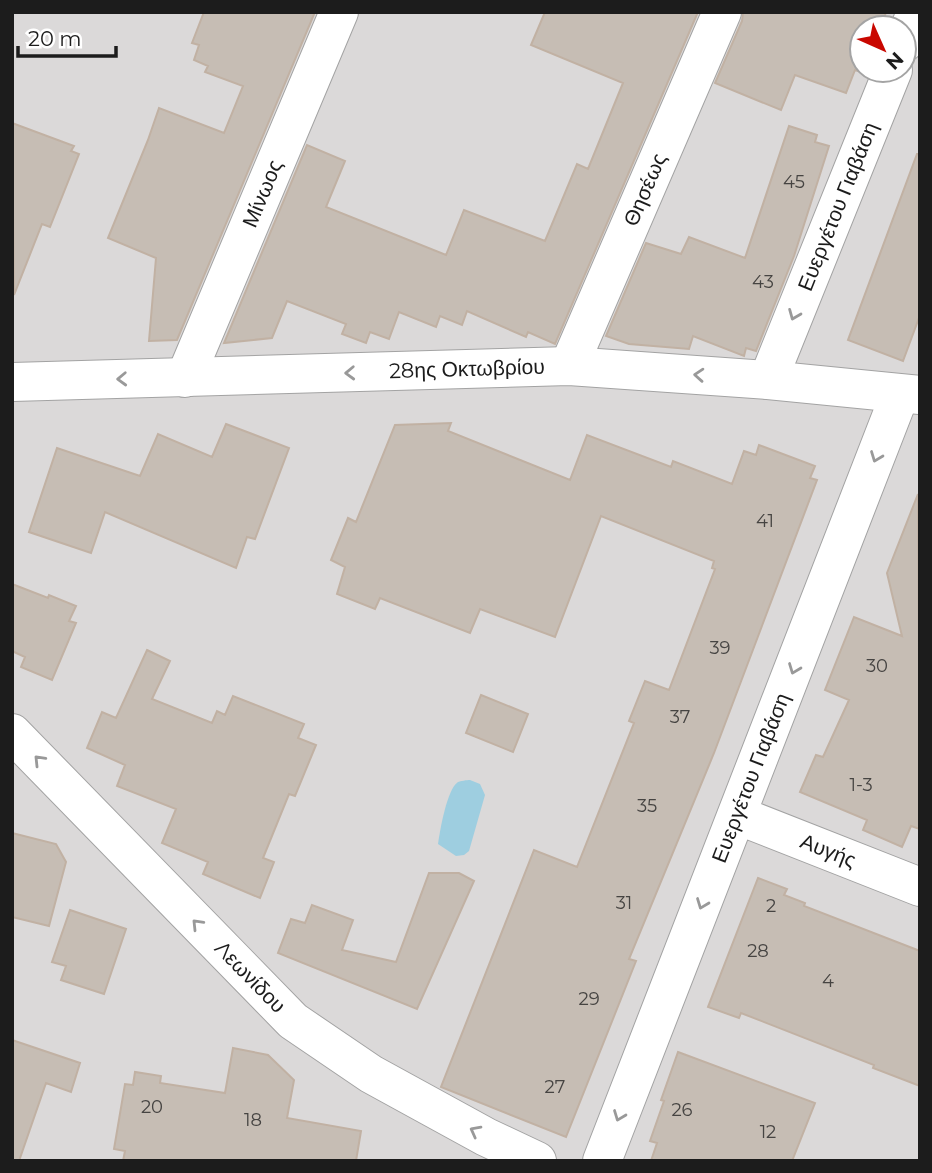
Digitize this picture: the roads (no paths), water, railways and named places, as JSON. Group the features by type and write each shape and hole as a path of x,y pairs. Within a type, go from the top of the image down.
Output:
{"street":[{"name":"Μίνωος","path":"185,378 340,12"},
{"name":"Θησέως","path":"569,366 722,12"},
{"name":"Ευεργέτου Γιαβάση","path":"768,380 887,84"},
{"name":"28ης Οκτωβρίου","path":"12,383 569,366 768,380 910,394"},
{"name":"Ευεργέτου Γιαβάση","path":"602,1161 737,816 910,394"},
{"name":"Λεωνίδου","path":"12,733 293,1021 370,1074 486,1137 537,1161"},
{"name":"Αυγής","path":"737,816 920,887"}],"water":[{"path":"470,780 480,784 485,795 469,851 456,856 438,844 440,829 454,786"}]}
